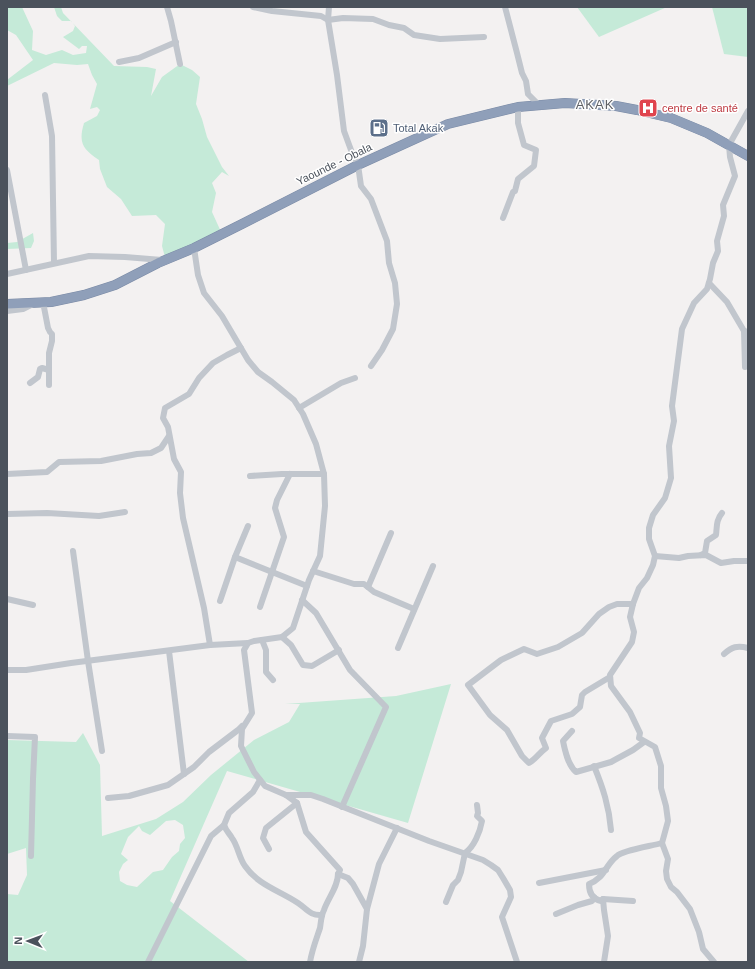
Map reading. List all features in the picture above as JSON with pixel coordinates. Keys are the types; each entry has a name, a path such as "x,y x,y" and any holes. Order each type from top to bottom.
{"highway":[{"name":"Yaounde - Obala","path":"7,304 40,303 84,295 115,285 164,260 194,248 358,165 448,124 518,106 565,103 595,104 637,110 671,118 707,134 748,156"}],"street":[{"path":"167,7 180,64"},
{"path":"253,7 272,11 321,16 328,20 343,18 373,19 389,25 404,28 414,35 440,39 484,37"},
{"path":"329,7 328,20 338,75 344,130 358,165 362,186 371,199 386,241 389,263 395,283 397,304 393,329 382,350 371,366"},
{"path":"505,7 516,53 526,81 528,94 538,104"},
{"path":"119,62 139,58 176,42"},
{"path":"45,95 52,136 54,263"},
{"path":"503,218 513,192 515,191 518,179 534,166 536,150 524,145 518,123 518,106"},
{"path":"714,962 703,949 699,932 690,910 677,892 671,887 667,879 666,871 668,860 662,843 668,822 666,806 661,788 661,766 655,747 639,738 640,733 630,712 611,686 610,677 613,668 632,642 634,632 630,617 633,604 639,588 647,578 653,565 655,556 649,539 649,528 653,515 665,498 671,478 669,446 674,421 672,406 682,329 694,303 702,295 709,284 713,263 718,251 717,240 724,216 723,205 735,176 730,158 729,145 748,111"},
{"path":"7,170 26,270"},
{"path":"7,670 26,670 210,645 248,643 282,637 293,628 307,586 320,556 325,506 324,474 316,444 294,400 258,372 248,360 222,316 204,293 198,275 194,248"},
{"path":"7,274 89,256 164,260"},
{"path":"709,284 727,302 746,332 745,366"},
{"path":"7,311 23,309 40,303 48,328 52,334 49,353 49,384"},
{"path":"210,645 204,608 183,518 180,493 181,472 174,459 168,427 163,418 165,408 189,394 199,378 213,363 241,348"},
{"path":"30,382 38,377 40,369 49,370"},
{"path":"299,408 341,383 355,378"},
{"path":"7,474 47,472 59,462 102,461 137,454 151,453 161,448 170,436"},
{"path":"260,607 284,537 275,508 276,500 290,474"},
{"path":"250,476 324,474"},
{"path":"7,514 48,513 99,516 125,512"},
{"path":"702,555 705,553 707,541 716,535 715,528 718,517 722,513"},
{"path":"220,601 235,557 248,526"},
{"path":"368,587 391,533"},
{"path":"73,551 102,751"},
{"path":"655,556 679,558 702,555 721,564 734,561 748,561"},
{"path":"235,557 307,586"},
{"path":"398,648 433,566"},
{"path":"313,571 354,584 364,584 374,592 414,609"},
{"path":"7,599 33,605"},
{"path":"302,600 316,613 350,670 386,707 342,807"},
{"path":"610,677 584,692 580,707 572,714 551,721 542,738 546,748 538,754 535,760 529,763 522,756 507,730 490,715 468,686 501,660 524,649 538,654 558,647 582,633 599,614 609,607 616,604 633,604"},
{"path":"282,637 290,644 303,665 312,666 339,650"},
{"path":"262,640 266,650 266,672 273,680"},
{"path":"108,798 129,796 168,785 194,767 215,746 238,730 249,718 252,713 244,663 244,650 248,643"},
{"path":"724,654 733,647 737,646 748,648"},
{"path":"168,651 184,774"},
{"path":"245,722 242,729 241,746 254,772 265,786 286,795 297,803 306,832 340,870 331,896 326,903 322,915 310,962"},
{"path":"572,731 563,741 572,769 576,772 611,762 644,742"},
{"path":"7,736 35,737 31,856"},
{"path":"594,766 606,798 610,815 611,830"},
{"path":"148,962 211,836 224,825 229,813 253,792 260,780"},
{"path":"286,795 311,795 429,841 483,860 498,870 510,890 511,900 502,916 517,962"},
{"path":"270,849 263,838 266,828 297,803"},
{"path":"446,902 453,885 458,880 465,853 470,850 481,826 482,821 477,816 477,805"},
{"path":"224,825 226,832 232,838 244,865 255,878 299,904 308,913 316,916 322,915"},
{"path":"359,962 363,946 367,908 379,864 397,828"},
{"path":"633,901 597,900 590,892 589,884 596,881 618,854 662,843"},
{"path":"539,883 606,870"},
{"path":"338,874 348,878 367,908"},
{"path":"556,914 592,901 595,898"},
{"path":"603,899 608,936 604,962"}],"green space":[{"path":"7,7 22,7 33,31 32,50 46,55 62,50 73,55 86,53 87,46 82,46 79,49 63,37 73,31 75,26 114,66 147,67 156,69 151,96 162,77 180,64 192,70 200,77 196,104 207,137 222,167 229,176 222,172 212,183 216,193 212,212 222,234 166,261 162,246 165,224 156,215 132,216 121,199 107,187 100,169 99,160 83,145 82,130 84,123 97,116 100,110 97,107 90,109 97,84 88,64 77,65 54,63 7,86 7,80 33,60 16,35 7,30"},
{"path":"54,7 61,7 63,13 71,21 62,21 57,16"},
{"path":"577,7 667,7 599,37"},
{"path":"712,7 748,7 748,57 724,54"},
{"path":"33,233 34,241 31,248 7,249 7,243 17,242"},
{"path":"451,684 408,823 227,771 170,901 249,962 7,962 7,894 18,895 27,875 26,848 7,854 7,740 76,742 83,733 100,765 102,836 156,819 183,802 211,775 254,740 289,722 300,704 285,704 396,696","holes":["175,820 183,825 185,838 180,844 179,851 172,857 163,870 153,872 137,887 127,885 120,881 119,872 123,864 128,860 121,854 128,837 139,826 142,831 150,835 166,821"]}],"place":[{"name":"centre de santé","path":"648,108"},
{"name":"Total Akak","path":"379,128"}],"district":[{"name":"AKAK","path":"595,104"}]}
